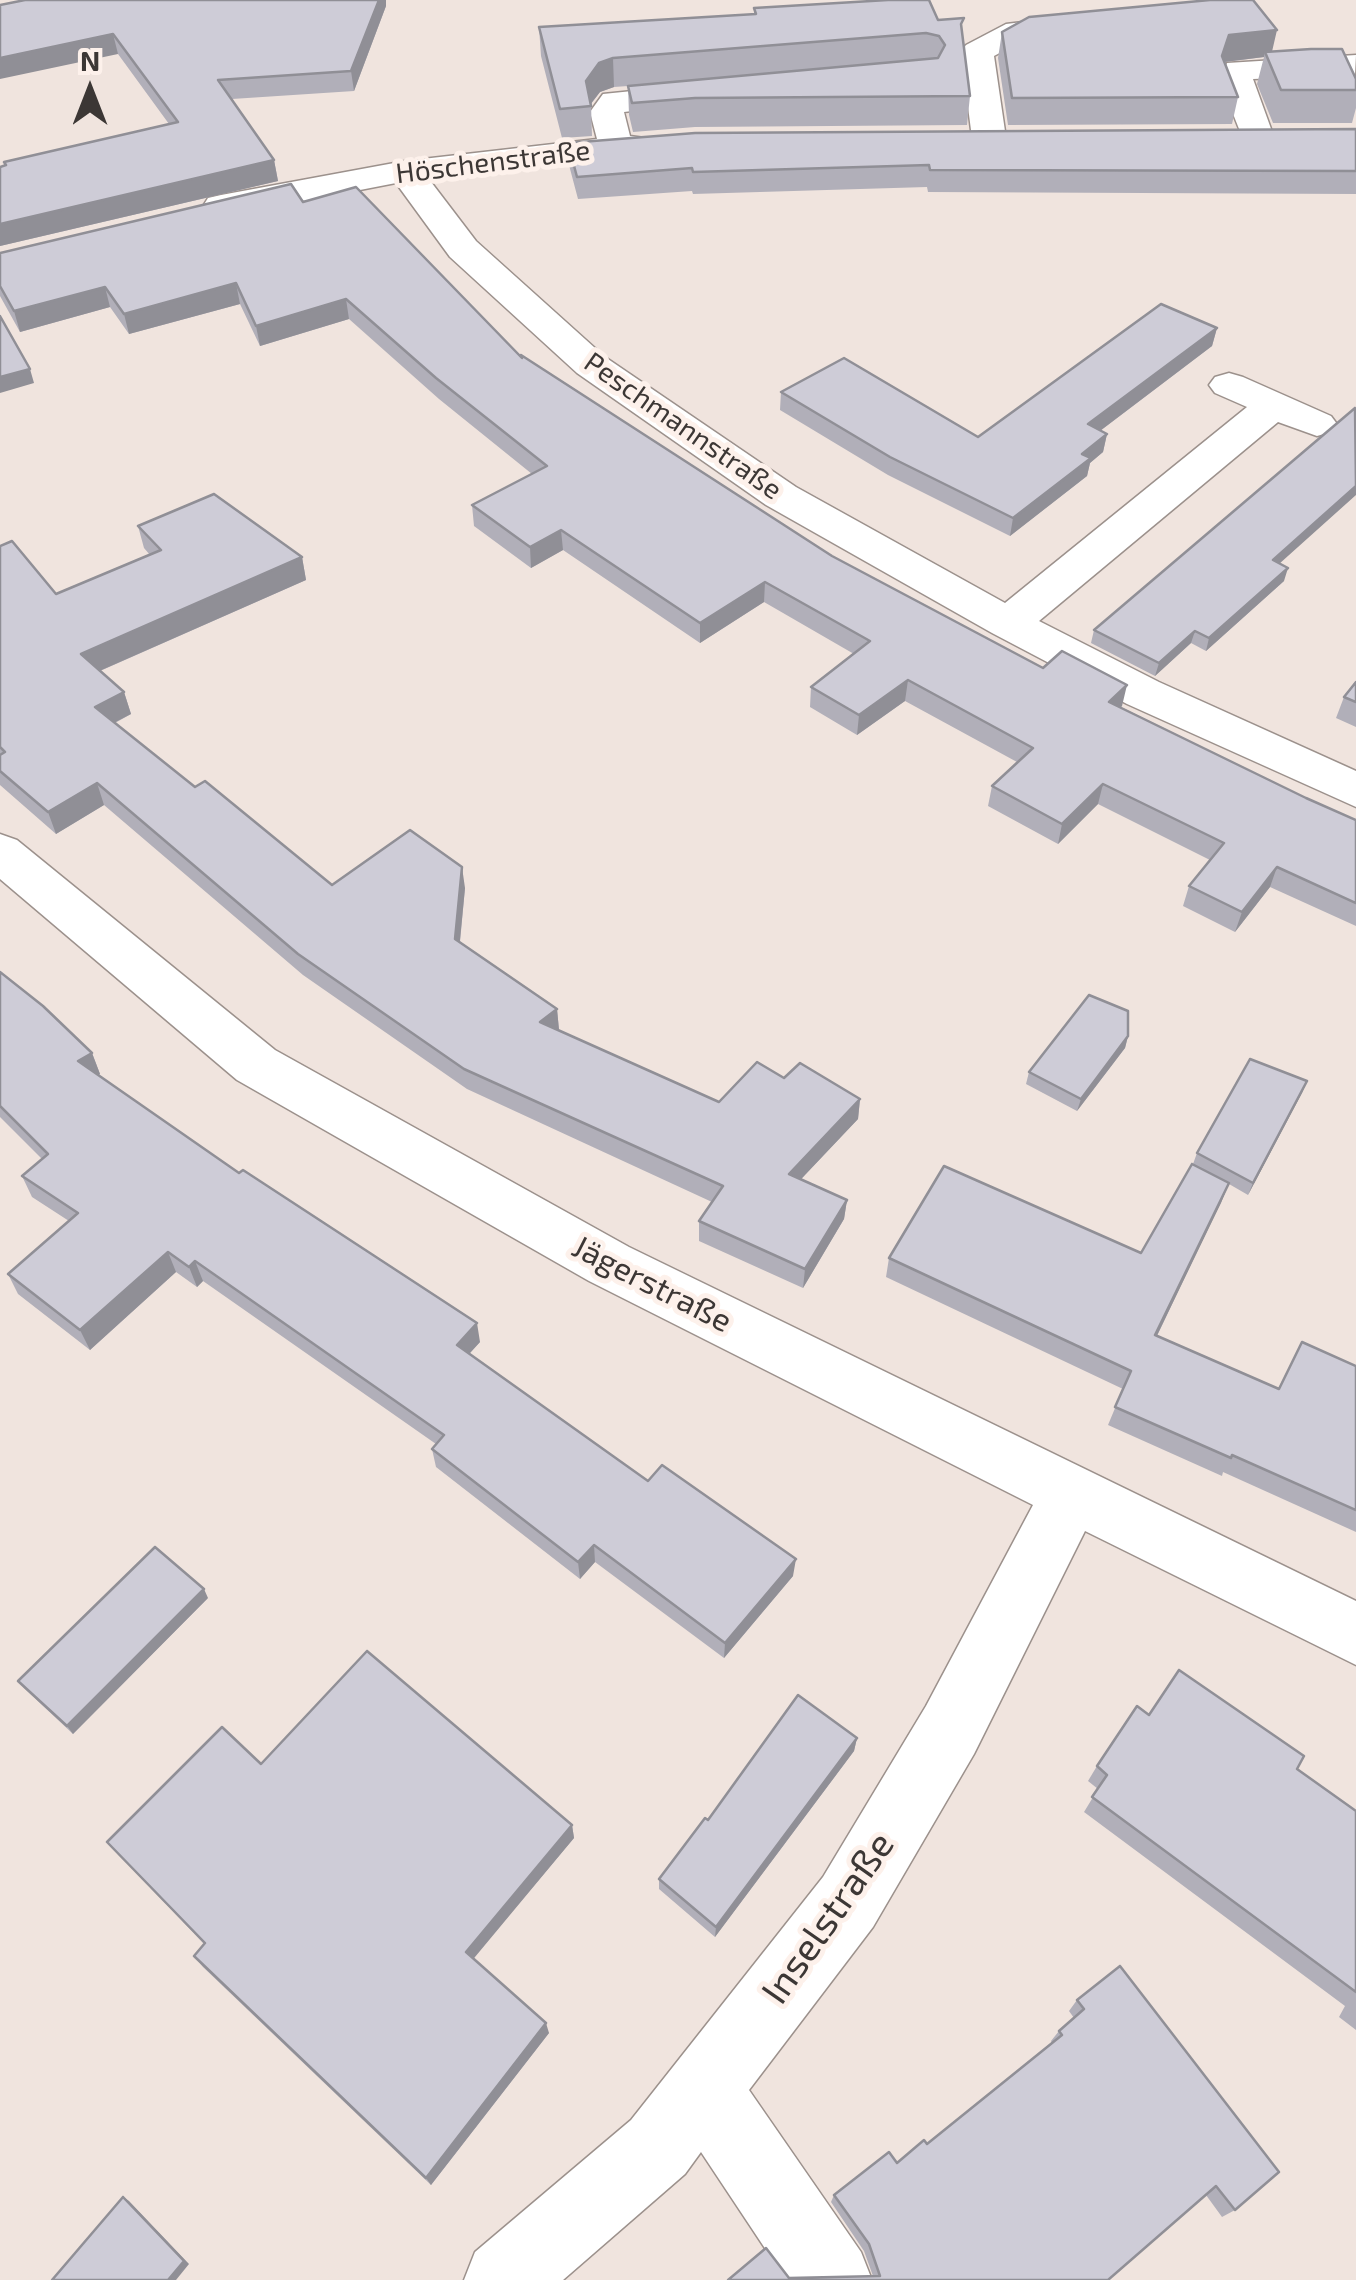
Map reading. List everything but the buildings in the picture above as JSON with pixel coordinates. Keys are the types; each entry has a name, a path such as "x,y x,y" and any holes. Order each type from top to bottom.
{"street":[{"path":"950,138 1002,137 977,52 1017,31 1095,24"},
{"path":"1257,137 1236,81 1239,70 1355,64"},
{"path":"616,148 607,112 615,101 730,91"},
{"path":"1220,137 1296,137"},
{"name":"Höschenstraße","path":"182,215 326,183 405,171 522,155 675,143"},
{"name":"Peschmannstraße","path":"405,171 463,249 591,365 781,496 1008,624 1143,693 1356,790"},
{"path":"1229,385 1317,424"},
{"path":"1008,624 1274,405"},
{"name":"Jägerstraße","path":"0,852 256,1066 609,1264 1356,1634"},
{"name":"Inselstraße","path":"503,2280 658,2146 848,1902 950,1730 1071,1494"},
{"path":"703,2089 833,2280"}]}
